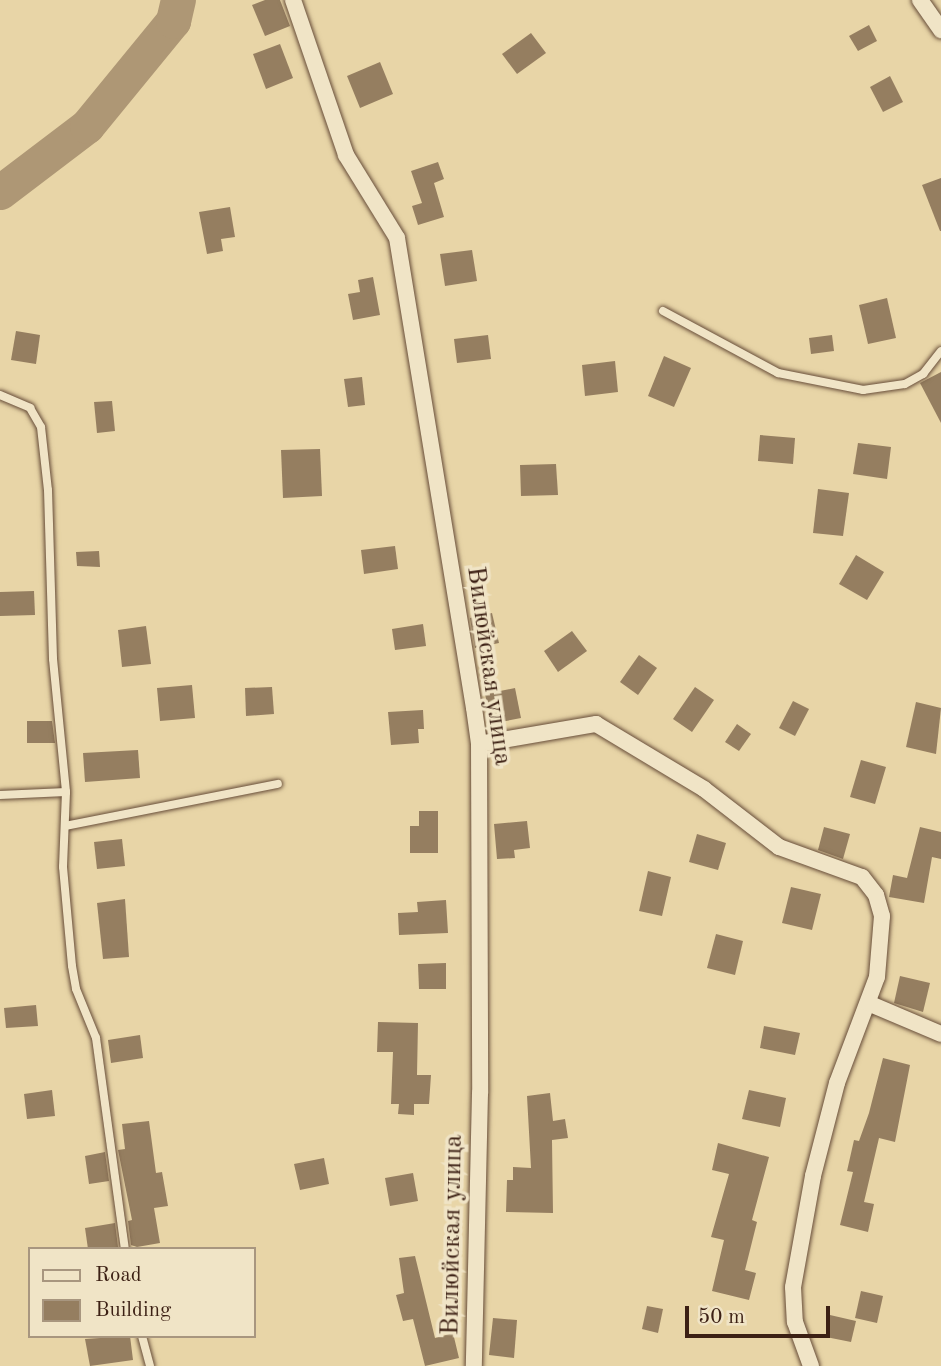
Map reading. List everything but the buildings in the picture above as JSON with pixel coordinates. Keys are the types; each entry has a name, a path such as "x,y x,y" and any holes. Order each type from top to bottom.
{"street":[{"name":"Вилюйская улица","path":"293,0 345,155 397,238 479,744 479,1251 474,1366"},
{"path":"926,3 941,30"},
{"path":"479,744 596,724 704,789 779,847 862,877 876,895 882,916 883,947 868,1003 837,1083 813,1176 793,1287 795,1322 811,1366"},
{"path":"868,1003 941,1034"}],"lane":[{"path":"663,311 778,373 863,390 905,384 923,374 941,351"},
{"path":"0,395 30,408 41,427 53,659 66,792 63,867 72,966 76,989 96,1038 125,1247"},
{"path":"65,826 278,784"},
{"path":"0,795 66,792"},
{"path":"142,1338 149,1366"}],"waterway":[{"path":"0,192 87,126 173,21 178,0"}]}
